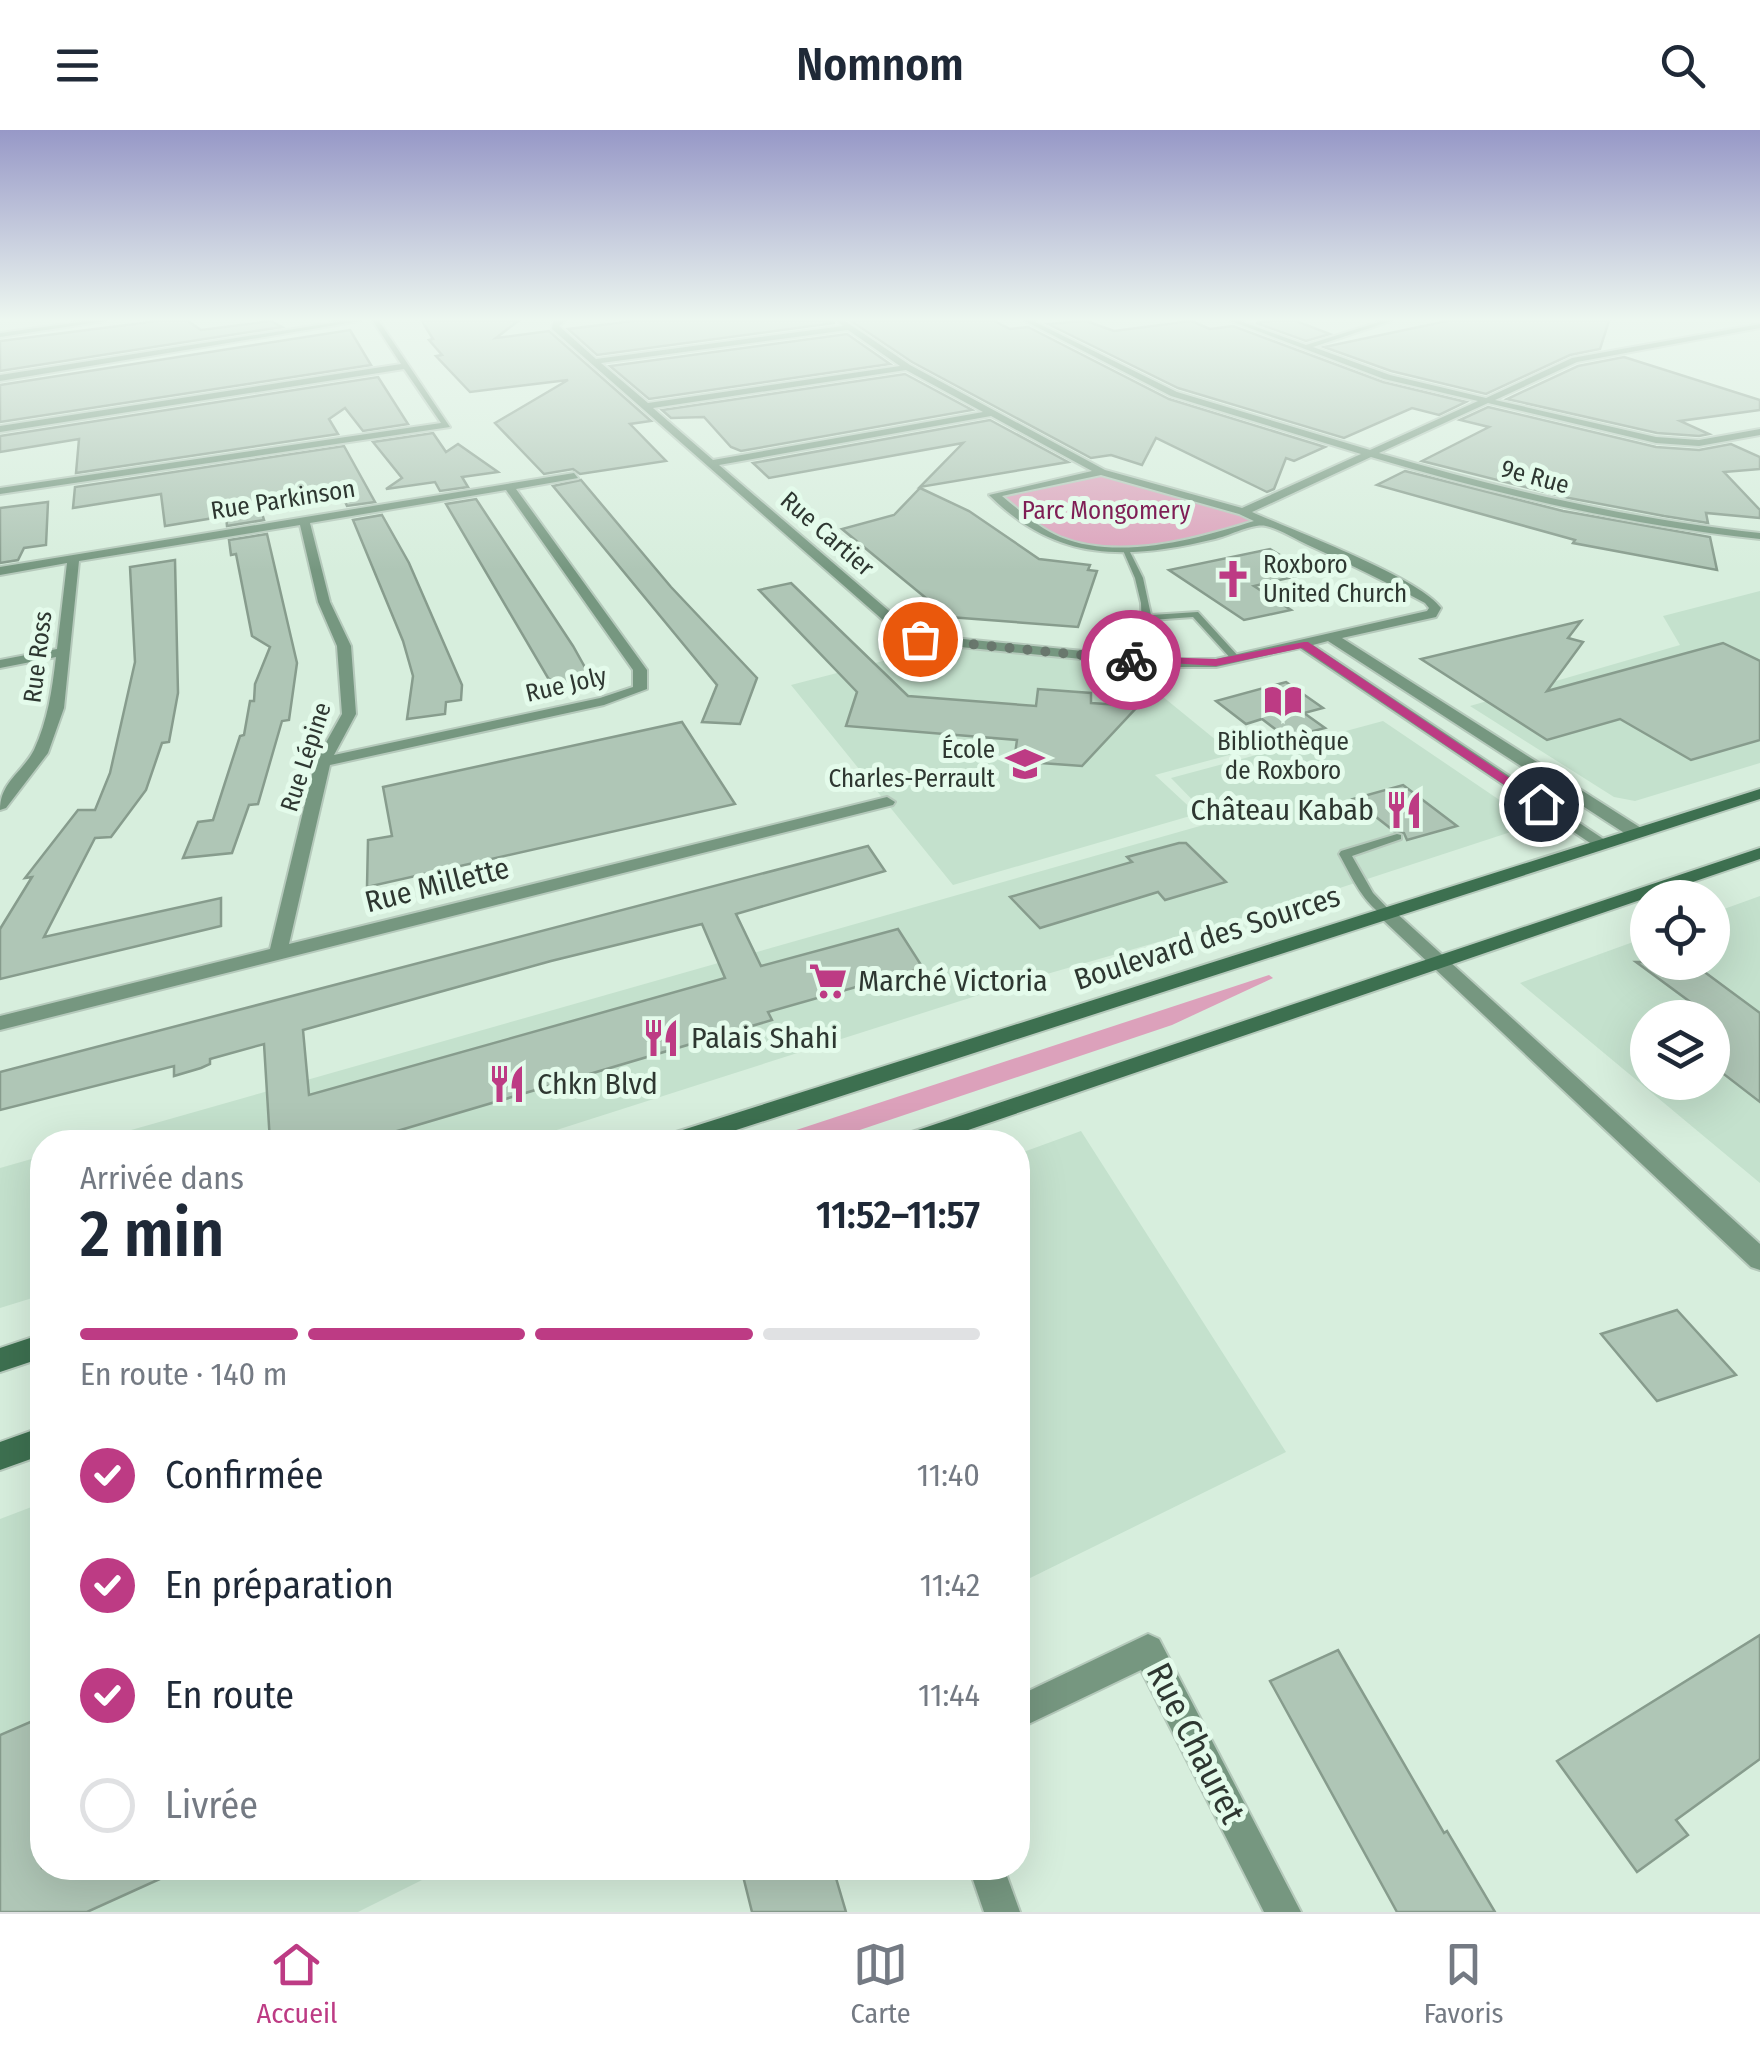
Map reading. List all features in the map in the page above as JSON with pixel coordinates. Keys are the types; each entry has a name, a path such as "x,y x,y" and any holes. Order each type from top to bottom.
{"main road":[{"name":"Boulevard des Sources","path":"710,1130 1760,794"},
{"path":"944,1130 1760,853"},
{"path":"0,1360 30,1350"},
{"path":"0,1456 30,1445"}],"street":[{"path":"0,429 160,404"},
{"path":"0,491 447,425 433,404"},
{"path":"646,406 658,404"},
{"path":"977,404 1100,472 1265,521"},
{"name":"9e Rue","path":"1209,404 1557,504 1640,521 1760,536"},
{"path":"1243,512 1478,404"},
{"path":"1499,404 1656,440 1699,443 1760,432"},
{"name":"Rue Cartier","path":"646,406 905,632 920,639 1146,661 1216,662 1432,614 1435,608 1429,600 1366,566 1265,521"},
{"path":"712,462 992,412"},
{"path":"1100,472 994,495 1060,541 1125,550 1265,521"},
{"name":"Rue Parkinson","path":"0,571 574,476"},
{"name":"Rue Joly","path":"322,762 604,701 640,689 640,670 509,486"},
{"name":"Rue Lépine","path":"278,952 322,762 349,714 344,646 324,602 304,519"},
{"name":"Rue Ross","path":"0,805 40,754 57,708 73,559"},
{"path":"1332,638 1635,832"},
{"path":"1304,645 1599,844"},
{"path":"0,664 62,652"},
{"name":"Rue Millette","path":"0,1024 888,802"},
{"path":"1387,914 1760,1258"},
{"name":"Rue Chauret","path":"1030,1707 1148,1650 1283,1912"},
{"path":"991,1880 1002,1912"}],"lane":[{"path":"1125,550 1144,582 1149,618 1146,661"},
{"path":"1149,618 1195,614 1236,659"},
{"path":"1387,914 1368,895 1345,854 1397,837"}],"shaded area":[{"path":"1760,591 1760,763 1635,801 1614,797 1470,706 1680,645 1663,616"},
{"name":"École Charles-Perrault","path":"952,643 1113,656 1233,754 1155,775 1197,814 953,885 791,685"},
{"path":"1383,721 1535,824 1297,902 1026,980 557,1130 131,1130 1214,822 1171,778"},
{"path":"1760,896 1760,1183 1660,1100 1730,1100 1730,1000 1630,1000 1630,1075 1520,983 1630,943 1630,980 1730,980 1730,907"},
{"path":"1081,1131 1286,1452 1030,1578 1030,1150"},
{"path":"30,1159 30,1299 0,1308 0,1168"},
{"path":"30,1508 30,1880 422,1880 358,1912 0,1912 0,1519"}],"green space":[{"name":"Parc Mongomery","path":"1101,472 1265,521 1150,545 1090,547 1037,532 995,498"},
{"path":"1269,975 1273,978 1172,1025 860,1130 797,1130"}],"building":[{"path":"0,404 116,404 0,422"},
{"path":"204,404 395,404 408,424 363,431 345,408 329,419 338,434 76,473 79,439 0,452 0,436"},
{"path":"527,404 632,404 651,421 630,424 666,461 580,474 573,469 544,474 495,423"},
{"path":"701,404 961,404 972,410 741,451 731,447 704,417 671,418 662,410"},
{"path":"991,404 1186,404 1325,447 1294,461 1286,458 1274,489 1267,492 1156,438 1142,465 1111,455 1091,458"},
{"path":"1232,404 1462,404 1439,415 1412,408 1344,438"},
{"path":"1530,404 1760,404 1760,410 1680,421 1709,434 1657,433"},
{"path":"1488,407 1656,447 1699,450 1731,444 1760,457 1760,469 1724,472 1760,510 1760,518 1706,513 1708,523 1664,516 1569,498 1422,461 1489,427 1460,420"},
{"path":"990,420 1068,462 920,487 963,443 769,478 753,463"},
{"path":"433,433 446,452 458,444 498,472 462,477 468,487 440,491 435,482 386,489 402,478 373,442"},
{"path":"344,446 375,502 347,506 343,497 261,510 264,520 227,526 226,516 165,526 161,494 73,508 75,487"},
{"path":"1405,471 1563,511 1710,537 1717,570 1573,543 1575,540 1377,485"},
{"path":"581,480 671,587 757,678 740,724 702,722 717,685 553,486"},
{"path":"920,488 969,511 1039,559 1090,565 1088,570 1097,571 1078,627 949,617 842,529 894,515"},
{"path":"476,499 592,680 558,688 548,678 446,504"},
{"path":"48,502 46,545 24,548 18,560 0,563 0,508"},
{"path":"382,515 409,563 462,685 461,700 446,702 445,714 407,719 413,676 403,641 353,520"},
{"path":"267,534 297,663 289,720 282,721 258,804 249,805 232,853 183,858 198,822 213,820 270,647 252,636 236,554 231,555 229,540"},
{"name":"Roxboro United Church","path":"1270,549 1310,573 1254,586 1291,610 1244,620 1169,570"},
{"path":"175,560 178,693 169,742 162,743 146,790 111,837 95,838 44,937 221,898 221,926 0,979 0,929 32,877 25,878 78,810 95,810 110,773 135,662 130,567"},
{"path":"791,583 908,696 1036,706 1038,689 1091,693 1091,703 1138,706 1082,766 1014,761 1017,740 846,726 857,692 759,590"},
{"path":"1581,621 1568,638 1583,642 1547,691 1723,643 1760,661 1760,740 1691,760 1620,719 1547,740 1421,659"},
{"path":"1286,682 1323,708 1304,713 1325,728 1287,738 1262,719 1246,724 1216,701"},
{"path":"682,722 735,804 367,887 368,840 392,836 383,787"},
{"path":"1403,785 1457,826 1407,840 1404,833 1394,831 1353,799"},
{"path":"1186,843 1226,882 1165,900 1158,892 1040,928 1010,897 1132,862 1127,857"},
{"path":"868,846 885,871 736,914 761,966 898,929 923,968 768,1012 772,1020 401,1130 269,1130 264,1044 210,1059 210,1064 174,1076 174,1066 0,1110 0,1072","holes":["702,924 725,978 309,1095 303,1030 551,961"]},
{"path":"1660,980 1715,980 1760,1013 1760,1102 1730,1079 1730,1000 1688,1000"},
{"path":"1677,1310 1736,1375 1657,1401 1601,1334"},
{"path":"1760,1635 1760,1759 1676,1820 1688,1835 1637,1872 1557,1761"},
{"path":"1338,1650 1444,1833 1447,1831 1495,1912 1397,1912 1270,1681"},
{"path":"30,1722 30,1880 158,1880 87,1912 0,1912 0,1735"},
{"path":"744,1880 837,1880 846,1912 752,1912"}],"way so far":[{"path":"920,639 1131,660"}],"place":[{"name":"Roxboro United Church","path":"1233,579"},
{"name":"Bibliothèque de Roxboro","path":"1283,701"},
{"name":"École Charles-Perrault","path":"1025,764"},
{"name":"Château Kabab","path":"1404,810"},
{"name":"Marché Victoria","path":"828,981"},
{"name":"Palais Shahi","path":"661,1038"},
{"name":"Chkn Blvd","path":"507,1084"}],"route":[{"path":"1131,660 1216,662 1304,645 1541,804"}]}
